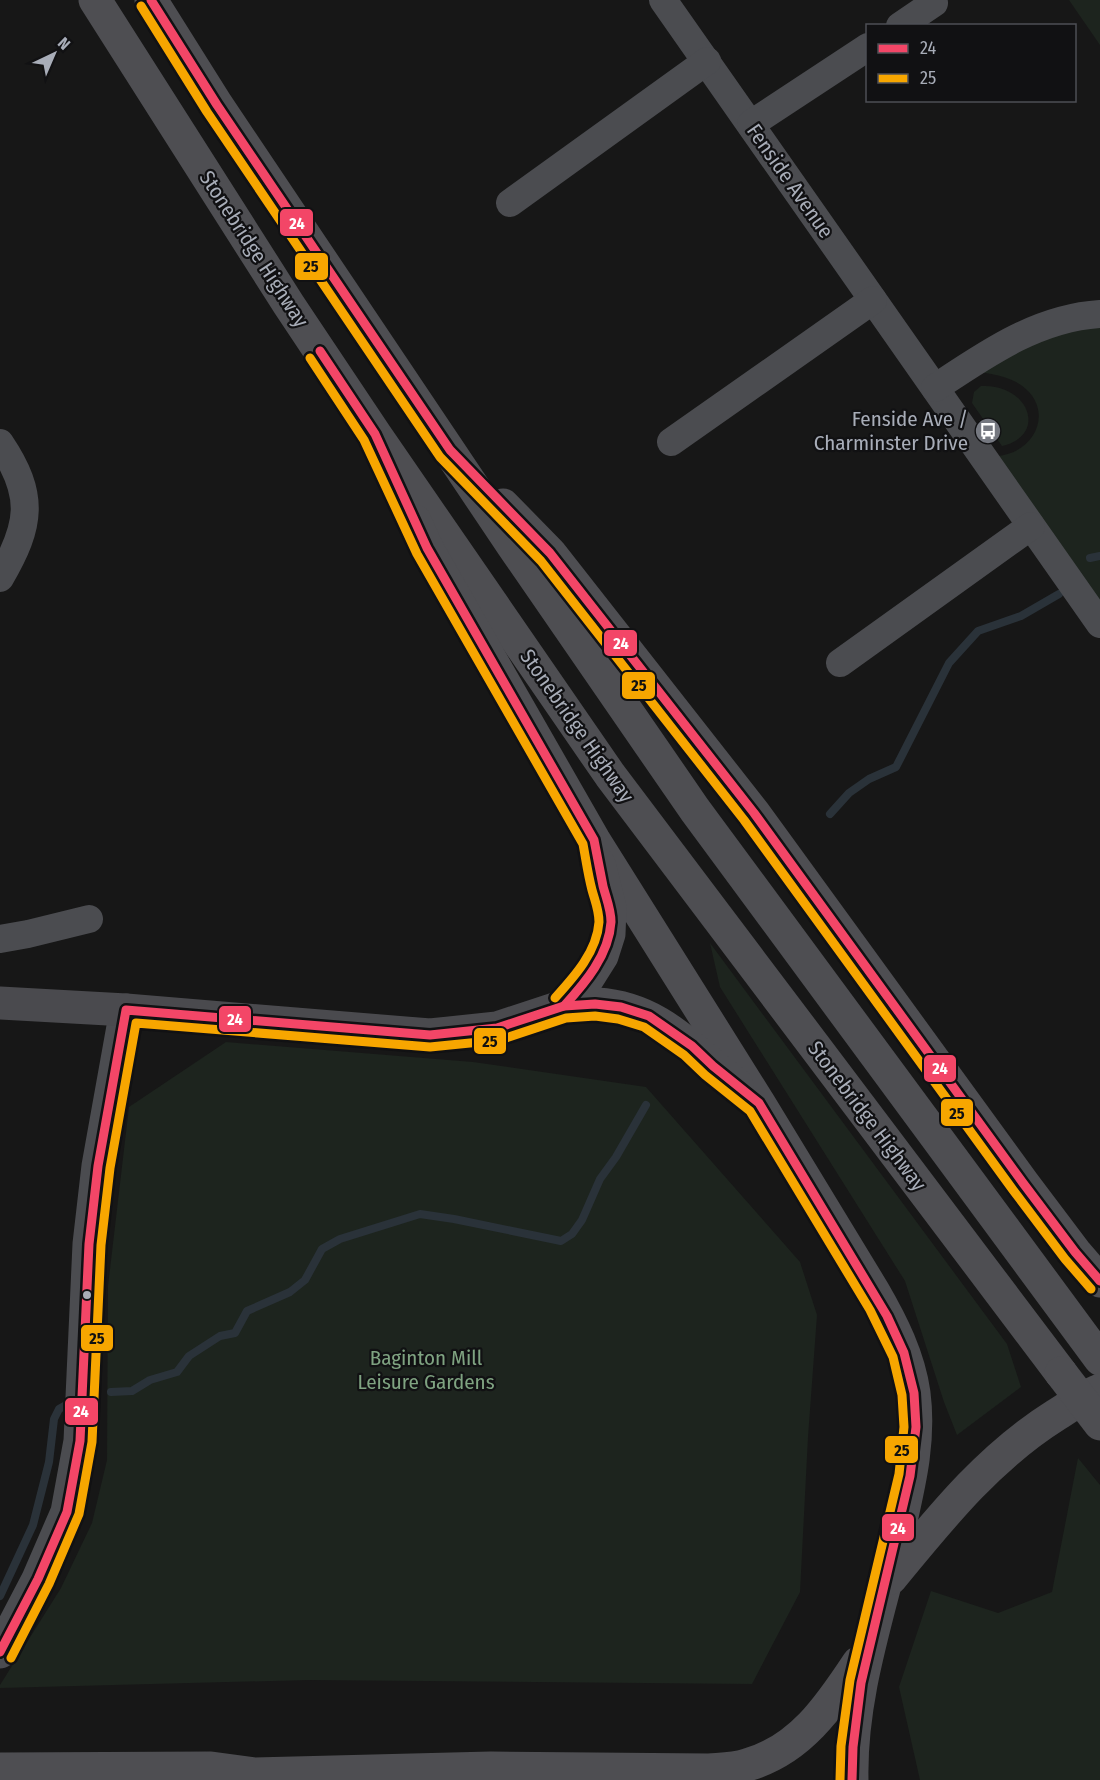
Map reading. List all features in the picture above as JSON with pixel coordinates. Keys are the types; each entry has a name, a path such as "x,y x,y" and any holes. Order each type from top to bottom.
{"highway":[{"name":"Stonebridge Highway","path":"95,0 289,305 610,775 1100,1424"},
{"name":"Stonebridge Highway","path":"151,0 217,105 513,546 695,810 1098,1357"},
{"path":"375,434 427,548 594,840 759,1103 879,1302 891,1322 905,1357 913,1391 916,1440 913,1468 887,1584 861,1678 856,1706 852,1774"},
{"path":"450,450 550,553 754,813 1023,1183 1100,1281"},
{"path":"564,1006 585,983 602,956 609,934 610,908 594,840"},
{"path":"564,1006 604,1005 621,1007 649,1016 692,1046 759,1103"},
{"path":"887,1584 944,1513 984,1471 1034,1428 1100,1390"},
{"path":"0,1769 211,1768 240,1777 491,1768 710,1770 744,1766 768,1758 784,1749 814,1725 870,1647"}],"main road":[{"path":"0,1003 126,1010 430,1035 497,1028 564,1006"}],"street":[{"name":"Fenside Avenue","path":"663,0 1100,624"},
{"path":"903,24 934,3"},
{"path":"752,124 866,48"},
{"path":"510,203 707,61"},
{"path":"671,442 873,300"},
{"path":"935,388 1015,338 1060,321 1100,314"},
{"path":"0,443 16,469 23,489 25,511 23,530 16,550 0,578"},
{"path":"840,663 1031,526"},
{"path":"0,939 89,920"},
{"path":"0,1652 38,1579 67,1512 80,1441 89,1244 97,1178 126,1010"}],"green space":[{"path":"1069,0 1100,0 1100,45"},
{"path":"1100,314 1100,624 996,456 1021,448 1036,429 1039,418 1032,395 1021,385 1008,378 963,369"},
{"path":"981,386 997,387 1011,393 1021,401 1027,411 1028,421 1025,432 1017,440 1002,446 972,403 974,392"},
{"path":"710,943 1007,1344 1021,1387 957,1435 905,1281 720,987"},
{"name":"Baginton Mill Leisure Gardens","path":"226,1042 473,1062 646,1087 800,1262 817,1315 800,1592 752,1684 309,1680 0,1688 61,1588 92,1523 107,1460 108,1286 129,1107"},
{"path":"1078,1458 1100,1485 1100,1780 920,1780 899,1687 931,1591 998,1613 1052,1592"}],"waterway":[{"path":"1090,558 1100,556"},
{"path":"830,814 849,793 869,779 896,767 949,663 978,631 1021,616 1059,594"},
{"path":"111,1392 132,1391 150,1380 177,1372 189,1356 220,1336 235,1333 247,1311 290,1292 305,1280 322,1249 340,1239 420,1214 561,1241 572,1234 582,1220 600,1179 616,1157 646,1105"},
{"path":"0,1596 33,1525 49,1462 54,1419 59,1409 73,1401"}],"transit line":[{"name":"24","path":"151,0 217,105 450,450 550,553 754,813 1023,1183 1100,1281"},
{"name":"25","path":"141,6 207,112 440,457 541,561 744,820 1013,1190 1065,1259 1091,1289"},
{"name":"24","path":"320,351 375,434 427,548 594,840 610,913 609,934 595,968 564,1006"},
{"name":"25","path":"310,358 364,440 417,554 583,844 599,922 589,954 555,998"},
{"name":"24","path":"0,1652 38,1579 67,1512 80,1441 89,1244 98,1166 126,1010 430,1035 497,1028 564,1006 595,1004 621,1007 649,1016 692,1046 759,1103 887,1316 904,1353 914,1393 916,1427 910,1476 861,1683 853,1747 852,1780"},
{"name":"25","path":"11,1658 49,1584 79,1514 92,1442 101,1245 110,1168 136,1023 430,1047 500,1040 566,1018 595,1016 618,1019 644,1027 684,1055 750,1111 870,1310 893,1357 902,1395 904,1427 899,1474 850,1680 841,1746 840,1780"}],"place":[{"name":"Fenside Ave / Charminster Drive","path":"988,431"}]}
